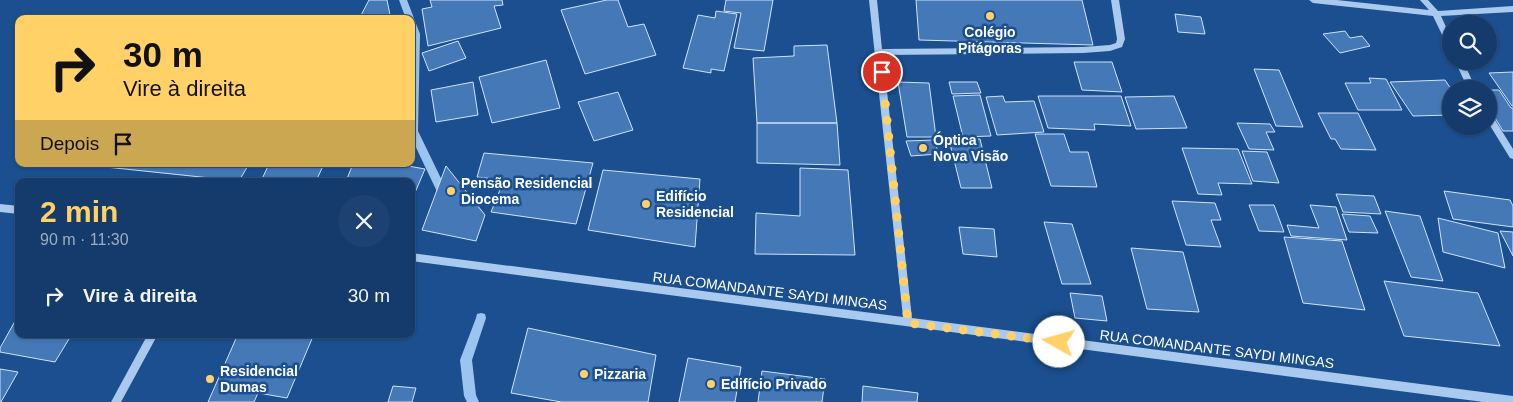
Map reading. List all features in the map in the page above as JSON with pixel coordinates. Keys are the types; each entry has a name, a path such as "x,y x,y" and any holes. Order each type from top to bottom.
{"street":[{"path":"873,0 908,323"},
{"path":"880,52 1083,50 1110,48 1119,45 1121,38 1114,0"},
{"path":"1313,0 1436,14 1513,9"},
{"path":"1424,0 1436,14 1442,26"},
{"path":"1497,130 1513,156"},
{"path":"0,208 15,210"},
{"name":"RUA COMANDANTE SAYDI MINGAS","path":"415,259 1513,400"},
{"path":"116,402 151,338"}],"building":[{"path":"369,0 387,0 390,15 361,15"},
{"path":"430,0 502,0 503,5 494,6 501,28 428,46 422,9 432,7"},
{"path":"607,0 618,0 628,27 644,24 656,55 585,74 561,10"},
{"path":"726,0 773,0 764,51 734,48 741,13 724,11"},
{"name":"Colégio Pitágoras","path":"916,0 1082,0 1093,45 919,40"},
{"path":"716,11 737,14 724,71 711,69 711,73 683,68 698,15 715,18"},
{"path":"1175,14 1201,17 1205,34 1178,32"},
{"path":"1345,31 1350,38 1362,36 1370,46 1340,53 1323,34"},
{"path":"458,41 466,58 429,71 422,53"},
{"path":"827,45 837,123 757,123 753,58 794,56 794,46"},
{"path":"546,60 560,108 492,123 479,77"},
{"path":"1074,62 1112,62 1122,92 1082,90"},
{"path":"1254,69 1279,70 1303,127 1276,126"},
{"path":"1513,72 1513,106 1497,84 1497,80 1494,80 1489,73"},
{"path":"1369,78 1386,79 1402,110 1358,110 1345,83 1371,83"},
{"path":"1442,80 1442,115 1413,116 1390,82"},
{"path":"473,82 478,115 436,122 431,90"},
{"path":"898,82 929,83 936,137 907,137"},
{"path":"949,82 977,82 981,93 952,94"},
{"path":"1497,90 1513,108 1513,131 1503,131 1497,121"},
{"path":"618,92 633,130 594,141 578,102"},
{"path":"980,95 991,136 963,137 953,96"},
{"path":"1003,96 1005,102 1034,101 1044,132 997,135 986,97"},
{"path":"1038,96 1121,96 1131,126 1094,124 1095,130 1048,128"},
{"path":"1174,96 1187,128 1136,129 1125,97"},
{"path":"1318,113 1358,113 1376,150 1341,149 1335,139 1331,139"},
{"path":"757,123 837,123 840,165 757,163"},
{"path":"1237,123 1270,124 1275,132 1266,132 1274,150 1249,149"},
{"path":"1035,134 1064,134 1070,152 1088,152 1097,187 1051,186"},
{"path":"980,139 992,188 961,188 949,140"},
{"name":"Óptica Nova Visão","path":"934,140 939,154 911,156 906,141"},
{"path":"1182,148 1238,149 1252,184 1218,183 1222,195 1198,194"},
{"path":"1242,151 1267,152 1279,183 1253,181"},
{"path":"484,153 593,163 576,224 491,212 504,180 477,177"},
{"name":"Pensão Residencial Diocema","path":"446,166 485,215 476,241 422,230"},
{"path":"106,167 247,167 241,178 210,178"},
{"path":"268,167 323,167 317,178 262,178"},
{"path":"352,167 414,167 425,169 415,193 415,178 347,178"},
{"path":"800,168 848,170 855,255 755,254 756,213 800,216"},
{"name":"Edifício Residencial","path":"603,170 700,179 695,247 588,230"},
{"path":"1444,191 1510,200 1513,206 1513,227 1453,219"},
{"path":"1336,194 1374,196 1381,214 1343,212"},
{"path":"1172,201 1215,203 1221,220 1211,220 1221,247 1186,245"},
{"path":"1249,205 1274,205 1284,232 1259,231"},
{"path":"1310,205 1336,207 1347,240 1291,236 1287,225 1319,228"},
{"path":"1385,211 1420,216 1443,281 1411,277"},
{"path":"1342,214 1370,216 1378,233 1349,232"},
{"path":"1438,218 1498,233 1505,268 1443,252"},
{"path":"1044,222 1072,224 1091,284 1062,284"},
{"path":"959,227 994,229 997,257 963,254"},
{"path":"1500,231 1513,232 1513,256"},
{"path":"1284,237 1342,241 1365,310 1303,303"},
{"path":"1131,248 1183,252 1199,312 1147,309"},
{"path":"1384,281 1478,293 1500,346 1404,336"},
{"path":"1070,293 1102,296 1107,321 1075,318"},
{"path":"15,321 15,338 70,338 55,362 0,352 0,348"},
{"name":"Pizzaria","path":"528,328 656,355 648,402 561,402 511,393"},
{"path":"236,338 312,338 287,398 258,393 254,402 208,402"},
{"name":"Edifício Privado","path":"688,358 741,367 735,402 679,402"},
{"path":"0,369 18,372 1,402 0,402"},
{"path":"762,371 825,379 822,402 758,402"},
{"path":"393,386 416,388 412,402 388,402"},
{"path":"863,386 918,393 917,402 862,402"}],"waterway":[{"path":"403,0 409,15"},
{"path":"415,32 415,66"},
{"path":"415,135 445,197"},
{"path":"473,402 470,396 466,360 481,318"}],"place":[{"name":"Colégio Pitágoras","path":"990,16"},
{"name":"Óptica Nova Visão","path":"923,148"},
{"name":"Pensão Residencial Diocema","path":"451,191"},
{"name":"Edifício Residencial","path":"646,204"},
{"name":"Pizzaria","path":"584,374"},
{"name":"Residencial Dumas","path":"210,379"},
{"name":"Edifício Privado","path":"711,384"}],"route":[{"path":"882,72 908,323 1059,342"}]}
